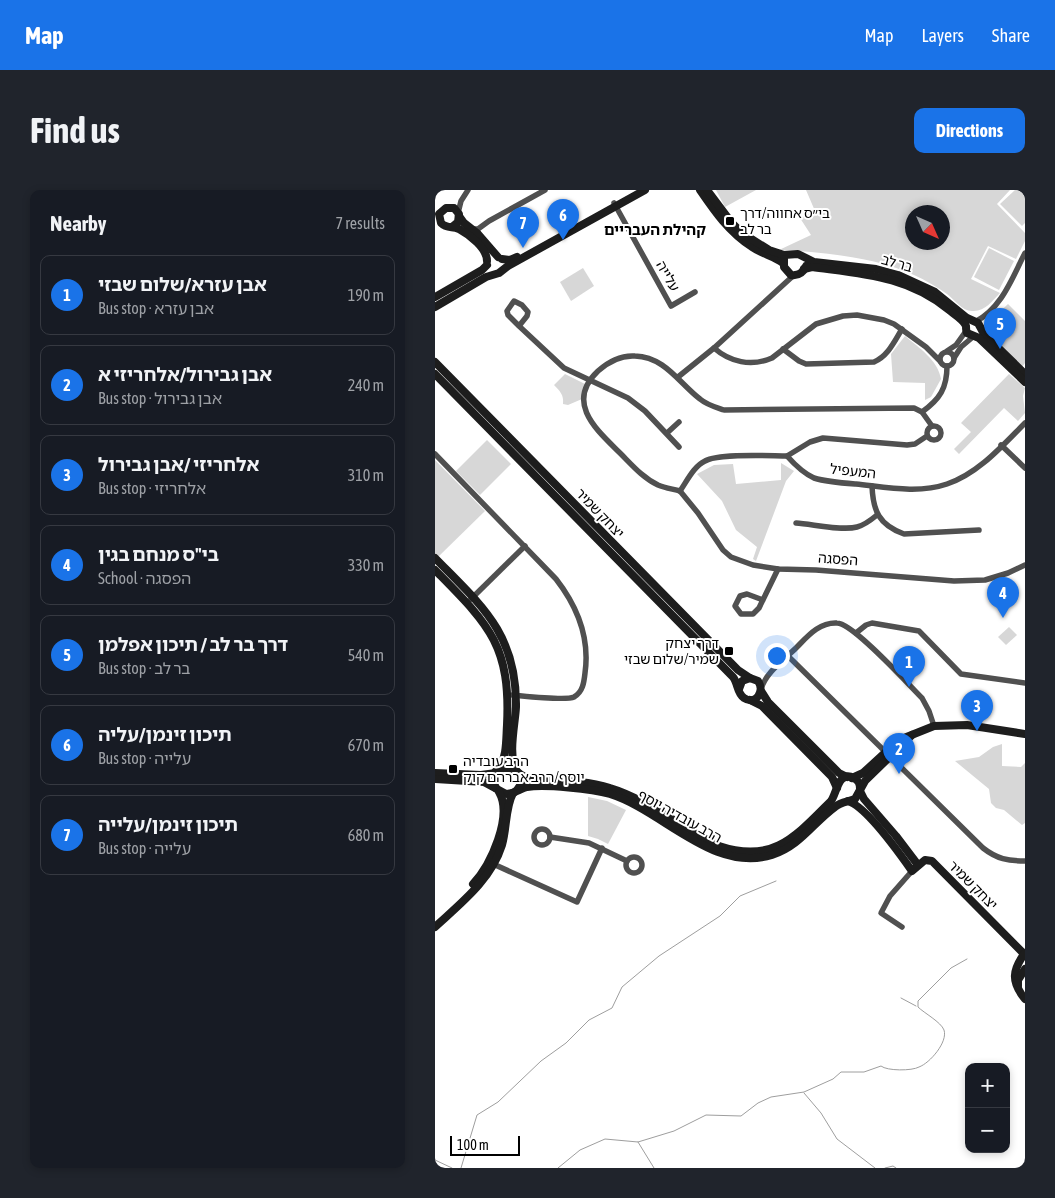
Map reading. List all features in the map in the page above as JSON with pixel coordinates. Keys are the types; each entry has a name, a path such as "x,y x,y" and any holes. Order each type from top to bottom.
{"street":[{"path":"468,190 456,206 447,208 437,215 445,226 461,230 473,239 486,253 489,271 499,272"},
{"path":"471,229 478,229 545,190"},
{"path":"435,307 615,205 637,190"},
{"path":"435,297 482,270 491,257 507,260 513,259 645,190"},
{"path":"700,190 726,226 738,237 754,249 783,263 790,273 799,274 804,270 805,262 803,257 795,253 784,255 769,250 742,233 731,222 707,190"},
{"path":"452,227 458,222 461,201"},
{"name":"עלייה","path":"615,205 671,306 695,292"},
{"path":"435,206 454,208 464,223 482,238 500,258 504,265 499,272"},
{"path":"482,238 482,231 486,224"},
{"path":"947,366 953,362 961,347 1005,293 1025,253"},
{"path":"783,263 785,257 789,254"},
{"name":"בר לב","path":"803,257 814,262 875,269 898,275 935,292 1025,374"},
{"name":"בר לב","path":"804,270 813,267 875,275 896,280 932,297 957,317 969,335 976,328"},
{"path":"678,377 714,348 781,288 790,273"},
{"path":"714,348 723,356 733,360 757,363 772,358 816,324 843,316 864,316 884,320 902,329 933,351 951,353 954,358"},
{"path":"939,361 940,356 956,345 969,323 976,328"},
{"path":"519,326 564,368 629,398 645,411 679,448"},
{"name":"בר לב","path":"976,328 1025,382"},
{"path":"783,349 806,364 874,362 888,352 902,329"},
{"path":"926,347 942,364 947,366"},
{"path":"927,436 915,444 907,445 823,438 810,442 787,456 714,457 698,466 680,491 658,485 647,478 594,427 586,414 584,403 590,381 605,365 614,359 637,356 660,363 678,377 701,400 711,406 724,410 914,408 922,412 932,426 938,427 941,431 939,439 934,441 930,440 927,436 927,430 932,426"},
{"name":"יצחק שמיר","path":"435,362 737,670 752,678"},
{"path":"922,412 935,402 945,387 947,366"},
{"name":"יצחק שמיר","path":"435,374 733,677 739,689"},
{"path":"667,433 679,422"},
{"name":"המעפיל","path":"787,456 796,466 814,478 872,486 915,489 947,484 962,477 980,465 1024,426"},
{"path":"1001,445 1025,468"},
{"path":"435,454 556,579 576,610 584,638 586,668 583,686 578,694 571,698 512,695"},
{"path":"872,486 877,514 893,530 904,534 979,530"},
{"name":"הפסגה","path":"680,491 698,513 723,550 731,556 753,565 779,569 816,570 954,581 985,580 1009,573 1025,565"},
{"path":"796,523 849,528 867,523 877,514"},
{"path":"470,600 525,546"},
{"path":"435,558 470,600"},
{"path":"763,600 747,594 740,596 735,606 741,614 753,614 759,608 779,569"},
{"path":"435,570 491,618 506,646 513,668 513,758 520,782 509,805 504,839 491,863 475,890 435,927"},
{"path":"750,700 758,697 766,678 813,631 825,624 839,622 856,633 922,698 929,711 933,726"},
{"path":"856,633 865,625 872,623 913,629 923,634 961,674 1025,683"},
{"path":"788,656 991,854 1005,860 1025,861"},
{"path":"776,667 761,678 742,681 739,689 742,697 762,706 832,777 840,798 861,809 893,845 912,871"},
{"path":"752,678 759,682 768,702 837,772 858,782 863,798 897,836 919,865 890,896 881,913 901,927"},
{"path":"435,920 471,886 491,863 502,822 503,804 493,780 505,756 512,695"},
{"path":"847,801 857,797 865,781 899,740 933,726 967,725 1025,734"},
{"path":"837,790 840,780 863,773 888,753"},
{"path":"435,773 481,776 508,767 517,772"},
{"name":"הרב עובדיה יוסף","path":"517,772 528,779 592,784 615,789 635,798 719,846 749,852 770,849 789,841 827,805 837,790"},
{"path":"435,779 482,782 506,794 514,792"},
{"name":"הרב עובדיה יוסף","path":"514,792 538,786 603,792 627,801 717,852 733,857 749,858 771,855 792,846 835,806 847,801"},
{"path":"550,836 583,841 627,861"},
{"path":"491,863 577,902 602,848"},
{"name":"יצחק שמיר","path":"919,865 925,860 932,861 1011,941"},
{"path":"1011,941 1025,944"},
{"path":"1011,941 1025,954 1016,965 1014,972 1016,985 1022,996"},
{"path":"1022,996 1018,980 1025,969"}],"shaded area":[{"path":"716,190 756,190 725,207"},
{"path":"806,190 1010,190 997,204 1025,233 1025,241 1016,259 988,246 971,279 1000,293 981,310 968,311 935,286 899,269 848,256 779,250 811,235 800,218 815,211"},
{"path":"1015,190 1020,190 1025,196 1025,223 1022,226 1000,204"},
{"path":"989,248 1014,261 999,290 974,277"},
{"path":"583,268 594,286 571,301 560,282"},
{"path":"1008,304 1025,321 1025,363 1022,367 983,328"},
{"path":"905,336 932,360 939,372 941,379 931,397 925,400 925,383 893,382 891,354"},
{"path":"565,374 585,384 582,399 568,405 563,404 561,393 554,385"},
{"path":"1009,374 1025,388 1023,396 1025,413 1018,421 1004,408 959,454 954,449 971,432 961,423"},
{"path":"487,440 511,464 480,495 456,471"},
{"path":"435,460 485,511 438,557 435,553"},
{"path":"781,463 794,471 786,481 756,561 753,559 757,547 736,530 722,501 697,474 714,465 733,464 736,484 781,480"},
{"path":"1009,627 1017,635 1006,645 998,637"},
{"path":"1002,744 1002,766 1021,767 1025,763 1025,823 1022,825 1004,810 996,808 991,803 989,789 955,761 979,757 993,747"},
{"path":"588,797 607,801 626,810 608,844 588,836"}],"waterway":[{"path":"461,1168 477,1115 498,1102 541,1061 566,1043 589,1020 612,1008 622,987 659,956 720,916 740,896 776,881"},
{"path":"558,1168 580,1150 605,1139 638,1142 674,1131 706,1115 741,1116 758,1103 771,1097 804,1092 833,1079 841,1072 864,1072 881,1066 888,1069 905,1070 923,1065 937,1052 945,1035 940,1024 918,1007 918,1001 951,968 967,959"},
{"path":"901,998 916,1006"},
{"path":"804,1093 821,1113 837,1139 875,1168"},
{"path":"638,1142 654,1168"},
{"path":"435,1160 452,1168"},
{"path":"885,1168 893,1166 896,1168"}],"place":[{"name":"בי״ס אחווה/דרך בר לב","path":"730,221"},
{"name":"תיכון זינמן/עליה","path":"563,240"},
{"name":"תיכון זינמן/עלייה","path":"523,248"},
{"name":"דרך בר לב / תיכון אפלמן","path":"1000,349"},
{"name":"בי\"ס מנחם בגין","path":"1003,618"},
{"name":"דרך יצחק שמיר/שלום שבזי","path":"729,651"},
{"name":"אבן עזרא/שלום שבזי","path":"909,687"},
{"name":"אלחריזי /אבן גבירול","path":"977,731"},
{"name":"הרב עובדיה יוסף/הרב אברהם קוק","path":"453,769"},
{"name":"אבן גבירול/אלחריזי א","path":"899,774"}],"district":[{"name":"קהילת העבריים","path":"655,229"}]}
